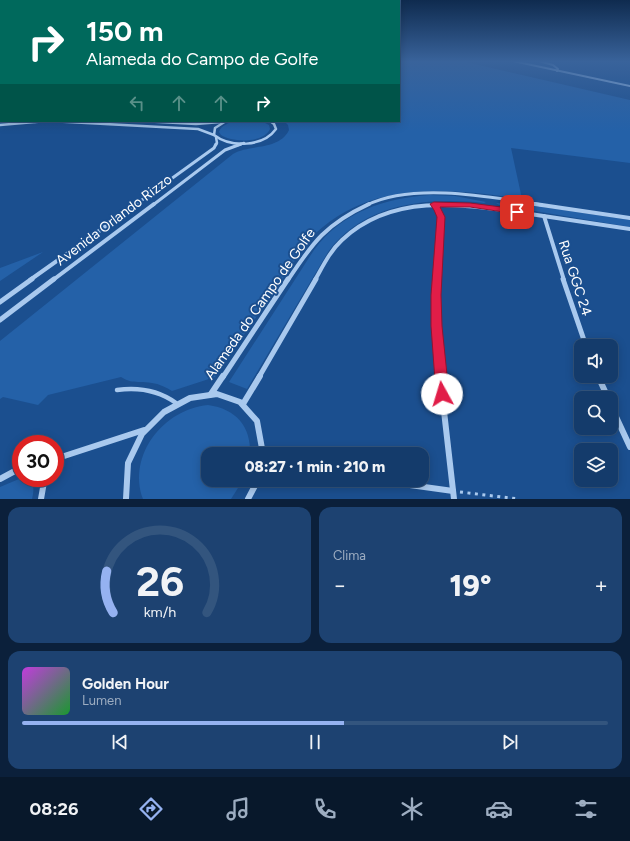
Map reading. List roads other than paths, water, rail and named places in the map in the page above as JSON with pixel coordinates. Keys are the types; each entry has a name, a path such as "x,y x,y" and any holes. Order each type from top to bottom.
{"street":[{"path":"0,125 34,122"},
{"path":"68,122 198,129 227,142 244,143 262,140 274,134 276,126 271,122"},
{"path":"159,122 196,124 225,122"},
{"name":"Avenida Orlando Rizzo","path":"0,302 214,148 217,143 215,128 225,122"},
{"name":"Avenida Orlando Rizzo","path":"0,320 225,150 244,143"},
{"name":"Alameda do Campo de Golfe","path":"211,394 310,247 326,229 347,214 378,201 396,196 418,193 449,193 490,197 630,218"},
{"path":"490,197 491,208"},
{"path":"434,204 441,217 437,269 436,326 439,368 454,499"},
{"name":"Alameda do Campo de Golfe","path":"243,404 331,253 344,237 362,224 387,212 404,207 434,204 470,205 630,229"},
{"name":"Rua GGC 24","path":"544,216 573,311 583,339"},
{"path":"126,499 124,485 126,470 130,456 144,430 154,419 176,403 188,398 211,394 222,395 243,404 256,420 261,431 262,447"},
{"path":"618,421 630,447"},
{"path":"64,456 144,430"},
{"path":"0,479 12,473"},
{"path":"41,499 43,487"},
{"path":"248,499 254,487"},
{"path":"424,487 453,491"}],"lane":[{"path":"117,390 141,388 152,390 169,397 176,403"}]}
